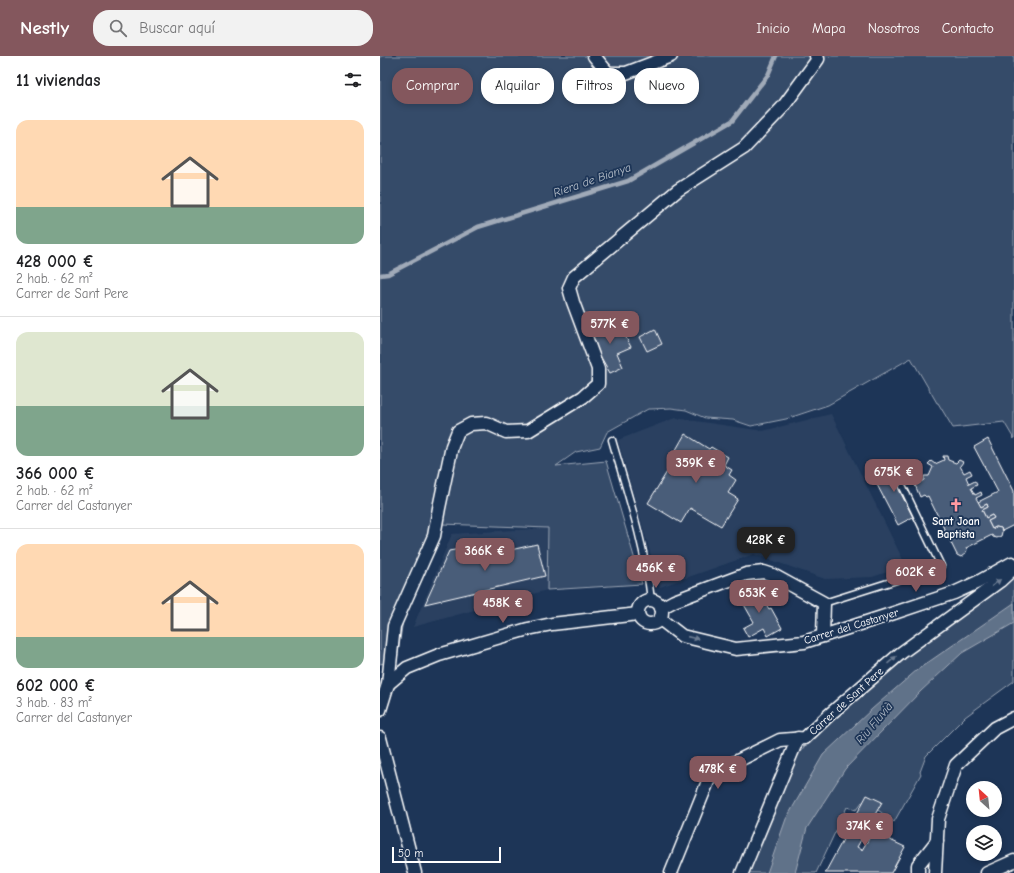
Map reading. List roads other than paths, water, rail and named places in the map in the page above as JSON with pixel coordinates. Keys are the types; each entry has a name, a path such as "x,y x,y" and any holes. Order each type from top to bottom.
{"street":[{"path":"594,56 608,73 626,73 671,56"},
{"path":"380,710 394,626 434,536 452,446 458,431 471,424 486,423 506,432 528,430 583,398 598,384 598,369 572,302 569,288 574,277 678,190 744,148 783,107 818,59 816,56"},
{"name":"Carrer del Castanyer","path":"660,614 682,636 736,649 804,642 954,593 978,582 1014,562"},
{"name":"Carrer de Sant Pere","path":"671,873 711,774 780,740 805,738 829,715 901,653 1000,581 1014,568"},
{"path":"660,614 657,602 651,600 642,602 638,610 640,619 644,623 655,623 660,614 674,601 746,574 764,572 773,575 824,603 823,636"},
{"path":"384,685 407,668 439,655 528,629 552,624 638,614"},
{"path":"935,873 938,819 956,766 995,728 1014,718"},
{"path":"380,738 415,873"},
{"path":"742,873 798,738"},
{"path":"918,873 918,865 937,841"},
{"path":"987,873 1014,861"}],"lane":[{"path":"612,440 637,529 651,600"},
{"path":"824,603 942,566 903,487"}],"water":[{"name":"Riu Fluvià","path":"1014,603 1014,623 962,653 921,691 845,769 807,828 795,873 767,873 786,819 823,755 872,709 917,670"}],"waterway":[{"name":"Riera de Bianya","path":"380,275 388,274 478,227 628,181 732,121 768,75 776,56"}],"place":[{"name":"Sant Joan Baptista","path":"956,505"}]}
